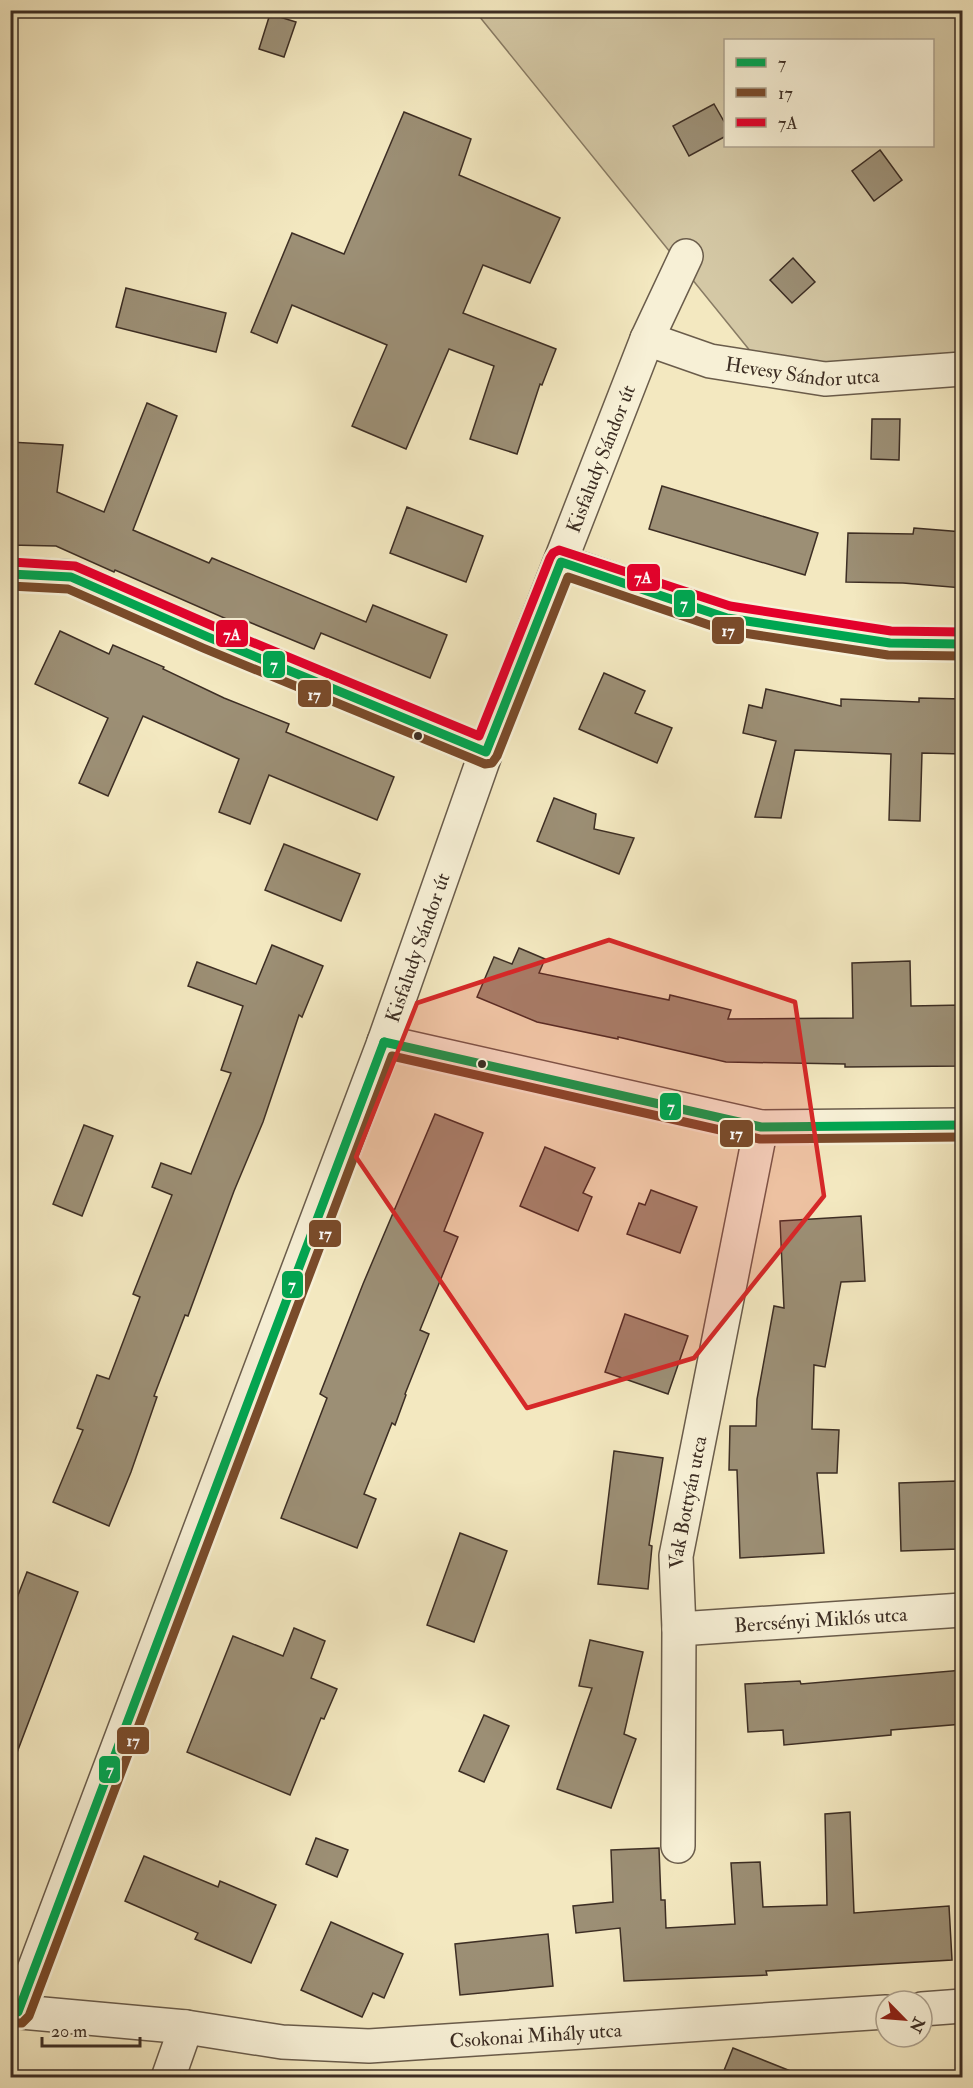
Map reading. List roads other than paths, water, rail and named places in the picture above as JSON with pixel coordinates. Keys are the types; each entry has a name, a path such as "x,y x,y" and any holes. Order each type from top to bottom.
{"street":[{"name":"Kisfaludy Sándor út","path":"14,2011 384,1042 486,752 647,339 686,256"},
{"name":"Hevesy Sándor utca","path":"647,339 710,361 825,379 963,369"},
{"path":"561,562 727,618 890,643 963,644"},
{"path":"10,574 72,577 208,637 486,752"},
{"path":"384,1042 761,1127 963,1125"},
{"name":"Vak Bottyán utca","path":"678,1846 679,1629 676,1556 761,1127"},
{"name":"Bercsényi Miklós utca","path":"679,1629 963,1610"},
{"path":"934,2008 963,2006"},
{"name":"Csokonai Mihály utca","path":"14,2011 186,2027 282,2042 369,2046 874,2013"},
{"path":"168,2078 186,2027"}]}
